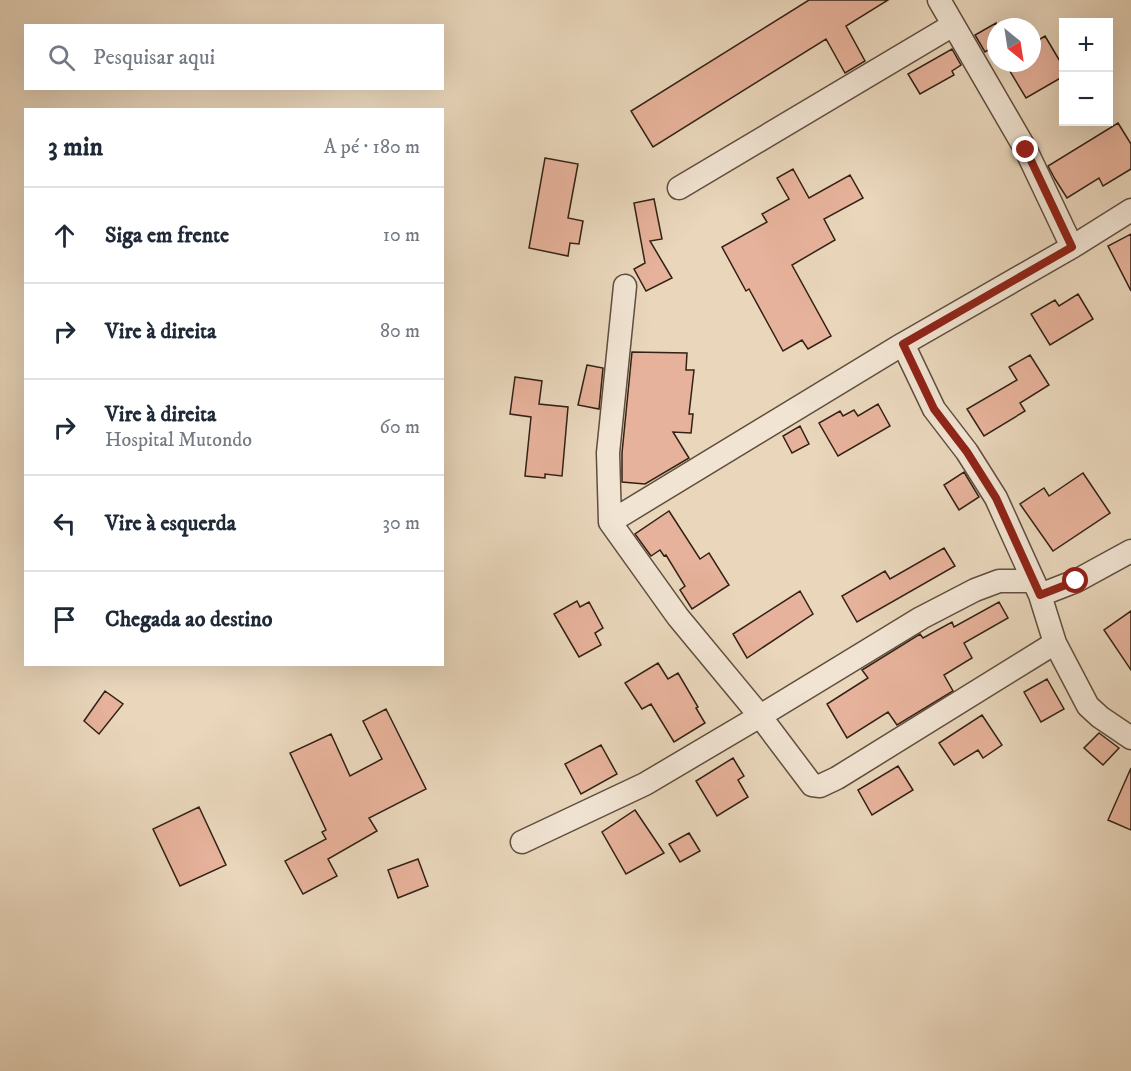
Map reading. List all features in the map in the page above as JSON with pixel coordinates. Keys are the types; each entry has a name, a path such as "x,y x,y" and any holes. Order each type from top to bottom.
{"street":[{"path":"939,0 1026,150 1072,247"},
{"path":"679,188 953,25"},
{"path":"610,522 903,344 1072,247 1131,210"},
{"path":"625,286 608,453 610,522 678,617 760,716 812,785 820,786 837,778 1055,643"},
{"path":"903,344 934,409 967,452 996,498 1036,588 1055,643 1088,706 1131,738"},
{"path":"522,842 645,784 921,618 975,590 999,581 1036,588 1076,581 1131,551"}],"building":[{"path":"809,0 888,0 846,26 865,61 845,73 826,39 653,147 631,111"},
{"path":"987,28 987,51 985,52 975,35"},
{"path":"1045,36 1059,60 1059,79 1026,98 1010,72 1041,72 1041,38"},
{"path":"952,49 961,65 952,71 954,75 920,94 908,74"},
{"path":"1118,123 1131,144 1131,169 1103,186 1099,178 1067,198 1048,166"},
{"path":"545,158 578,164 568,218 583,221 579,244 570,243 568,256 529,248"},
{"path":"793,169 809,198 850,175 863,198 824,219 835,240 792,265 831,336 808,349 802,340 783,351 749,289 746,291 722,247 767,222 762,214 789,199 777,178"},
{"path":"654,199 662,239 650,241 672,278 646,291 634,269 645,263 634,203"},
{"path":"1131,234 1131,291 1108,246"},
{"path":"1078,294 1093,319 1050,345 1031,314 1055,300 1059,306"},
{"path":"632,352 687,353 686,370 694,370 689,414 693,414 691,433 673,432 689,458 645,484 622,482 622,453"},
{"path":"1030,355 1049,385 1020,403 1025,411 984,436 967,409 1017,380 1009,367"},
{"path":"587,365 603,368 599,409 578,405"},
{"path":"515,377 542,381 539,404 568,407 562,476 545,474 545,478 525,476 531,417 510,414"},
{"path":"878,404 890,426 838,456 819,423 840,411 843,416 854,410 858,416"},
{"path":"800,426 809,444 792,453 783,436"},
{"path":"964,472 979,497 959,510 944,485"},
{"path":"1083,473 1110,513 1053,551 1020,504 1044,488 1049,496"},
{"path":"669,511 700,559 709,553 729,585 692,609 680,590 685,586 666,555 664,556 660,550 651,556 635,534"},
{"path":"944,548 955,566 857,622 842,596 885,571 890,579"},
{"path":"800,591 813,614 747,658 733,634"},
{"path":"577,601 580,607 589,602 603,628 595,633 601,645 579,657 554,614"},
{"path":"999,602 1008,618 964,643 972,658 944,675 953,691 897,725 888,712 847,738 827,704 868,678 862,670 920,634 923,638 952,622 954,627"},
{"path":"1131,611 1131,670 1104,630"},
{"path":"658,663 668,679 678,673 705,723 674,742 651,704 642,709 625,683"},
{"path":"1047,679 1064,709 1041,722 1024,692"},
{"path":"105,691 123,704 99,734 84,721"},
{"path":"386,709 426,789 369,818 377,831 328,859 337,876 303,894 285,861 326,839 322,832 326,830 290,753 331,734 350,776 382,759 363,721"},
{"path":"982,715 1002,745 983,758 978,750 954,765 939,743"},
{"path":"1099,733 1119,748 1103,765 1084,748"},
{"path":"601,745 617,774 581,794 565,764"},
{"path":"733,758 744,776 738,780 748,797 717,816 696,781"},
{"path":"898,766 913,790 872,815 858,790"},
{"path":"1131,768 1131,830 1108,820"},
{"path":"199,807 226,865 180,886 153,829"},
{"path":"635,810 664,853 626,874 602,832"},
{"path":"689,833 700,851 680,862 669,844"},
{"path":"418,859 428,886 398,898 388,870"}],"route":[{"path":"1026,150 1072,247 903,344 934,409 967,452 996,498 1040,595 1076,581"}]}
